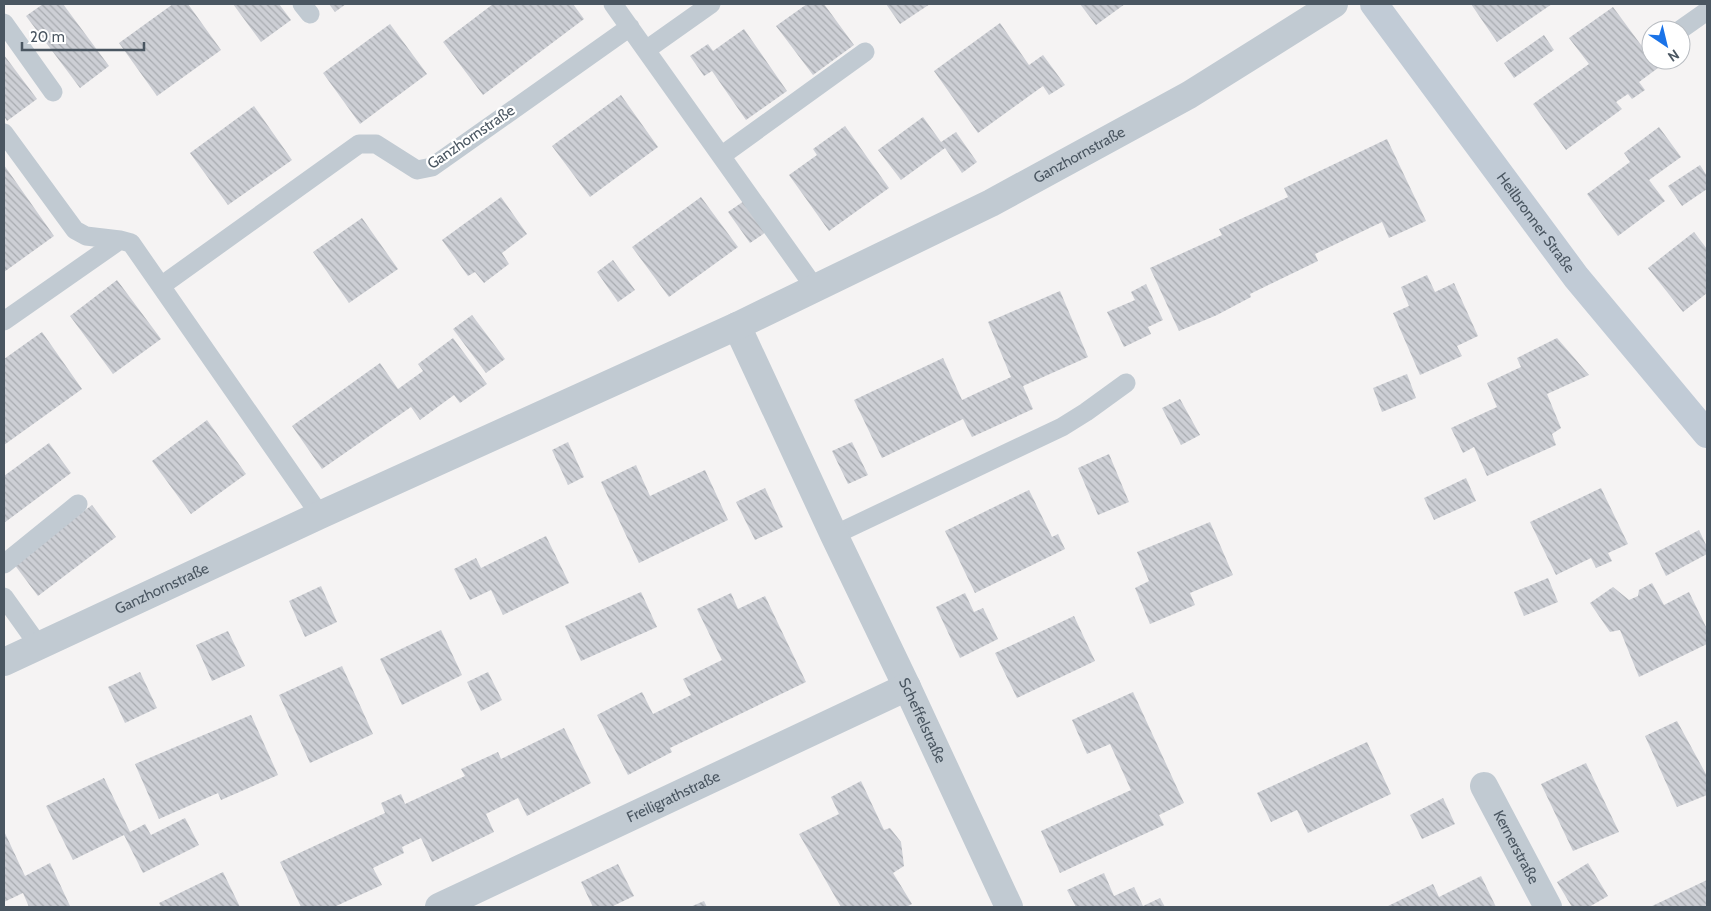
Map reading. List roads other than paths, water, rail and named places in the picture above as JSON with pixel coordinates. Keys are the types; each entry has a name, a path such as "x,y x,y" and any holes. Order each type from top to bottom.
{"main road":[{"name":"Heilbronner Straße","path":"1374,4 1576,277 1707,434"}],"street":[{"name":"Ganzhornstraße","path":"4,662 320,515 737,326 991,203 1182,99 1334,4"},
{"name":"Scheffelstraße","path":"737,326 1009,907"},
{"name":"Freiligrathstraße","path":"439,907 907,686"},
{"name":"Kernerstraße","path":"1484,786 1548,907"}],"lane":[{"path":"612,4 815,288"},
{"path":"646,50 711,4"},
{"path":"1691,22 1707,11"},
{"path":"4,23 53,92"},
{"name":"Ganzhornstraße","path":"161,286 359,144 376,144 417,170 432,167 630,27"},
{"path":"721,156 865,52"},
{"path":"4,133 75,230 86,236 120,240 131,244 320,515"},
{"path":"4,321 120,240"},
{"path":"834,535 1062,427 1086,412 1126,382"},
{"path":"4,564 78,504"},
{"path":"4,597 39,646"}]}
